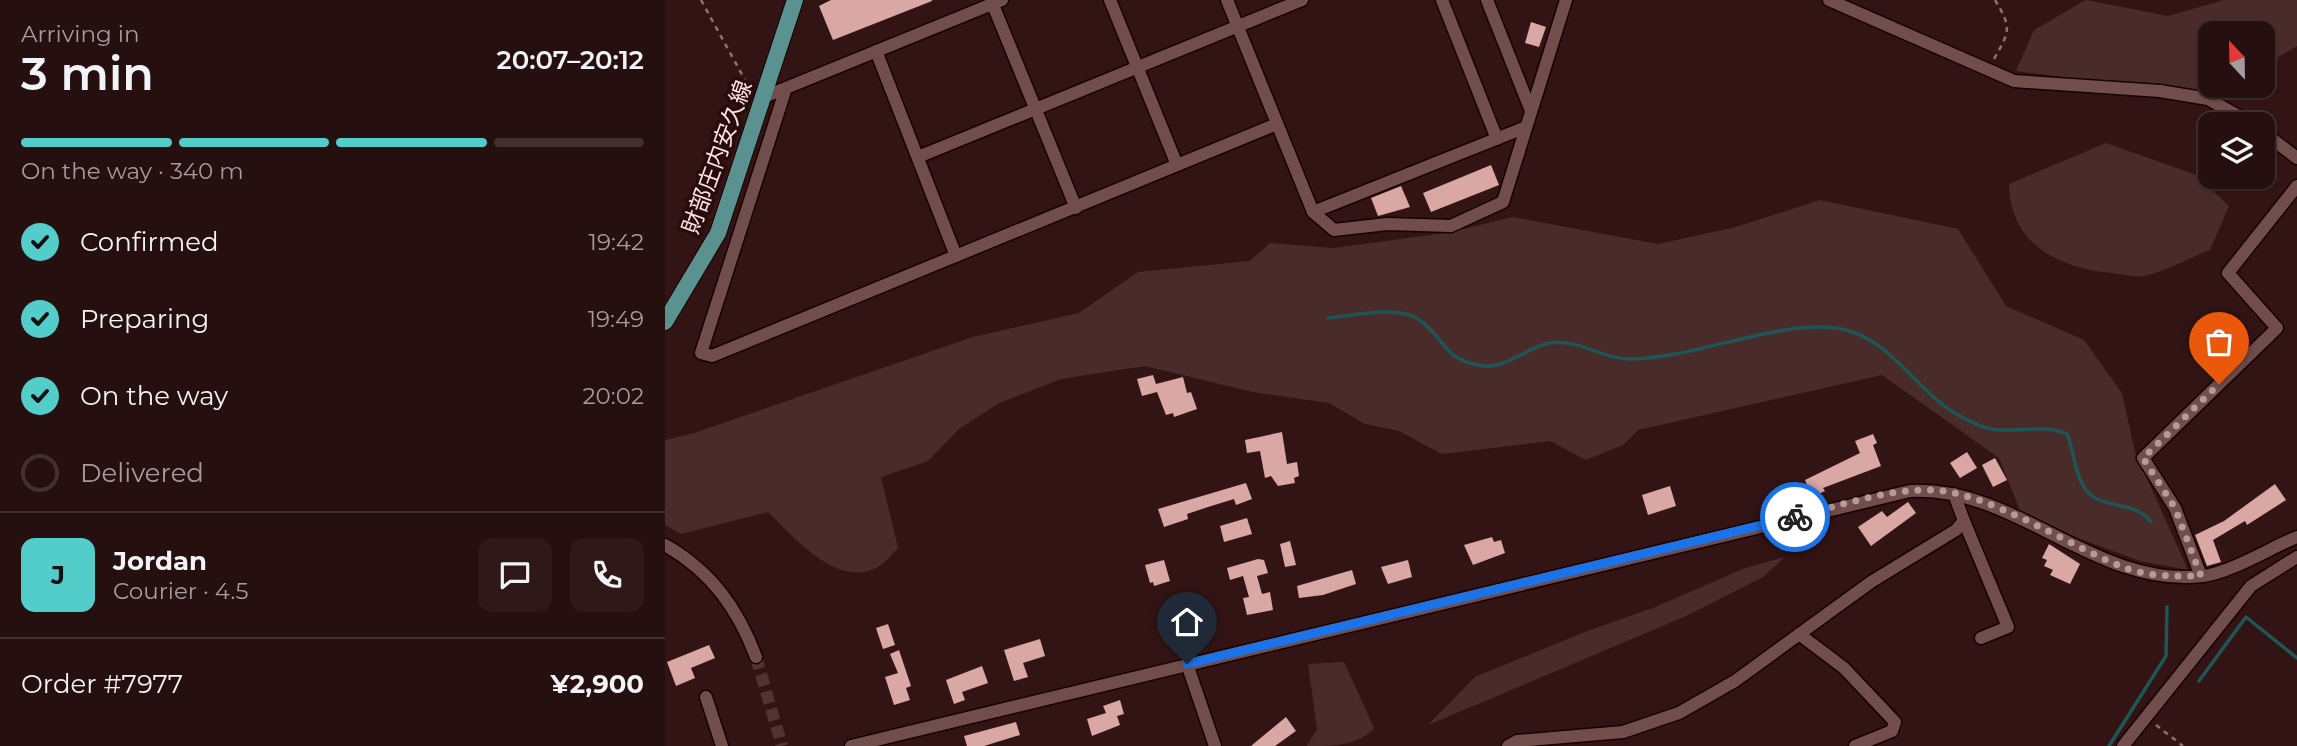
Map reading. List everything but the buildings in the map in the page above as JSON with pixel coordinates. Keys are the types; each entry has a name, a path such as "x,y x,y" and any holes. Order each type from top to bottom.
{"main road":[{"name":"財部庄内安久線","path":"665,322 718,233 795,0"}],"street":[{"path":"1110,0 1177,165"},
{"path":"1227,0 1313,212 1334,230 1387,224 1451,226 1503,202 1566,0"},
{"path":"918,157 1303,0"},
{"path":"1442,0 1497,139"},
{"path":"1487,0 1531,111"},
{"path":"1829,0 2014,81 2160,91 2208,99 2231,112"},
{"path":"762,102 786,88 995,1 1076,208"},
{"path":"876,51 956,256"},
{"path":"786,88 701,353 712,356 1277,124"},
{"path":"1313,212 1526,127"},
{"path":"2275,141 2297,158"},
{"path":"2201,576 2175,508 2143,458 2277,328 2228,274 2297,186"},
{"path":"851,746 1873,498 1933,490 1954,494 1998,508 2125,568 2156,575 2213,574 2297,537"},
{"path":"1954,494 2008,627 1981,638"},
{"path":"1508,746 1517,741 1623,732 1679,713 1734,681 1871,582 1956,530 1964,521"},
{"path":"665,545 722,590 746,630 756,657"},
{"path":"2123,746 2251,586 2297,557"},
{"path":"1799,634 1844,668 1895,722 1892,731 1855,746"},
{"path":"1187,664 1215,746"},
{"path":"706,697 722,746"}],"path":[{"path":"701,0 762,102"},
{"path":"1989,68 2008,35 2009,23 1996,0"},
{"path":"2146,716 2183,746"}],"shaded area":[{"path":"2086,0 2168,16 2224,0 2297,0 2297,46 2275,59 2275,21 2198,21 2198,94 2016,71 2034,30"},
{"path":"2106,143 2196,175 2198,189 2211,189 2229,206 2210,250 2161,271 2137,277 2073,265 2041,249 2018,223 2011,205 2009,184"},
{"path":"1820,200 1958,229 2006,306 2084,340 2122,393 2135,452 2188,570 2140,561 2023,518 1999,458 1882,375 1638,430 1623,445 1586,460 1550,441 1442,454 1399,431 1365,424 1329,403 1253,392 1145,366 1061,379 999,403 959,429 928,461 881,477 898,548 881,565 863,572 847,571 817,557 768,512 681,534 665,525 665,440 694,433 973,337 1079,313 1138,272 1250,261 1270,243 1334,248 1452,232 1512,217 1658,244 1736,227"},
{"path":"1785,557 1763,577 1684,617 1428,725 1475,677 1587,631 1653,608 1745,568"},
{"path":"1344,662 1374,728 1353,742 1307,746 1317,729 1308,664"}],"waterway":[{"path":"1328,318 1386,312 1409,315 1427,326 1452,354 1485,366 1501,364 1549,343 1571,344 1611,356 1632,359 1684,352 1793,329 1842,329 1858,334 1884,350 1942,404 1970,421 1996,430 2044,429 2067,434 2078,474 2090,494 2107,503 2136,510 2151,522"},
{"path":"2109,746 2166,656 2167,607"},
{"path":"2199,681 2246,617 2297,658"}],"tunnel":[{"path":"756,657 782,746"}],"way so far":[{"path":"1795,517 1873,498 1933,490 1998,508 2125,568 2156,575 2201,576 2175,508 2143,458 2219,384"}],"route":[{"path":"1187,664 1795,517"}]}
